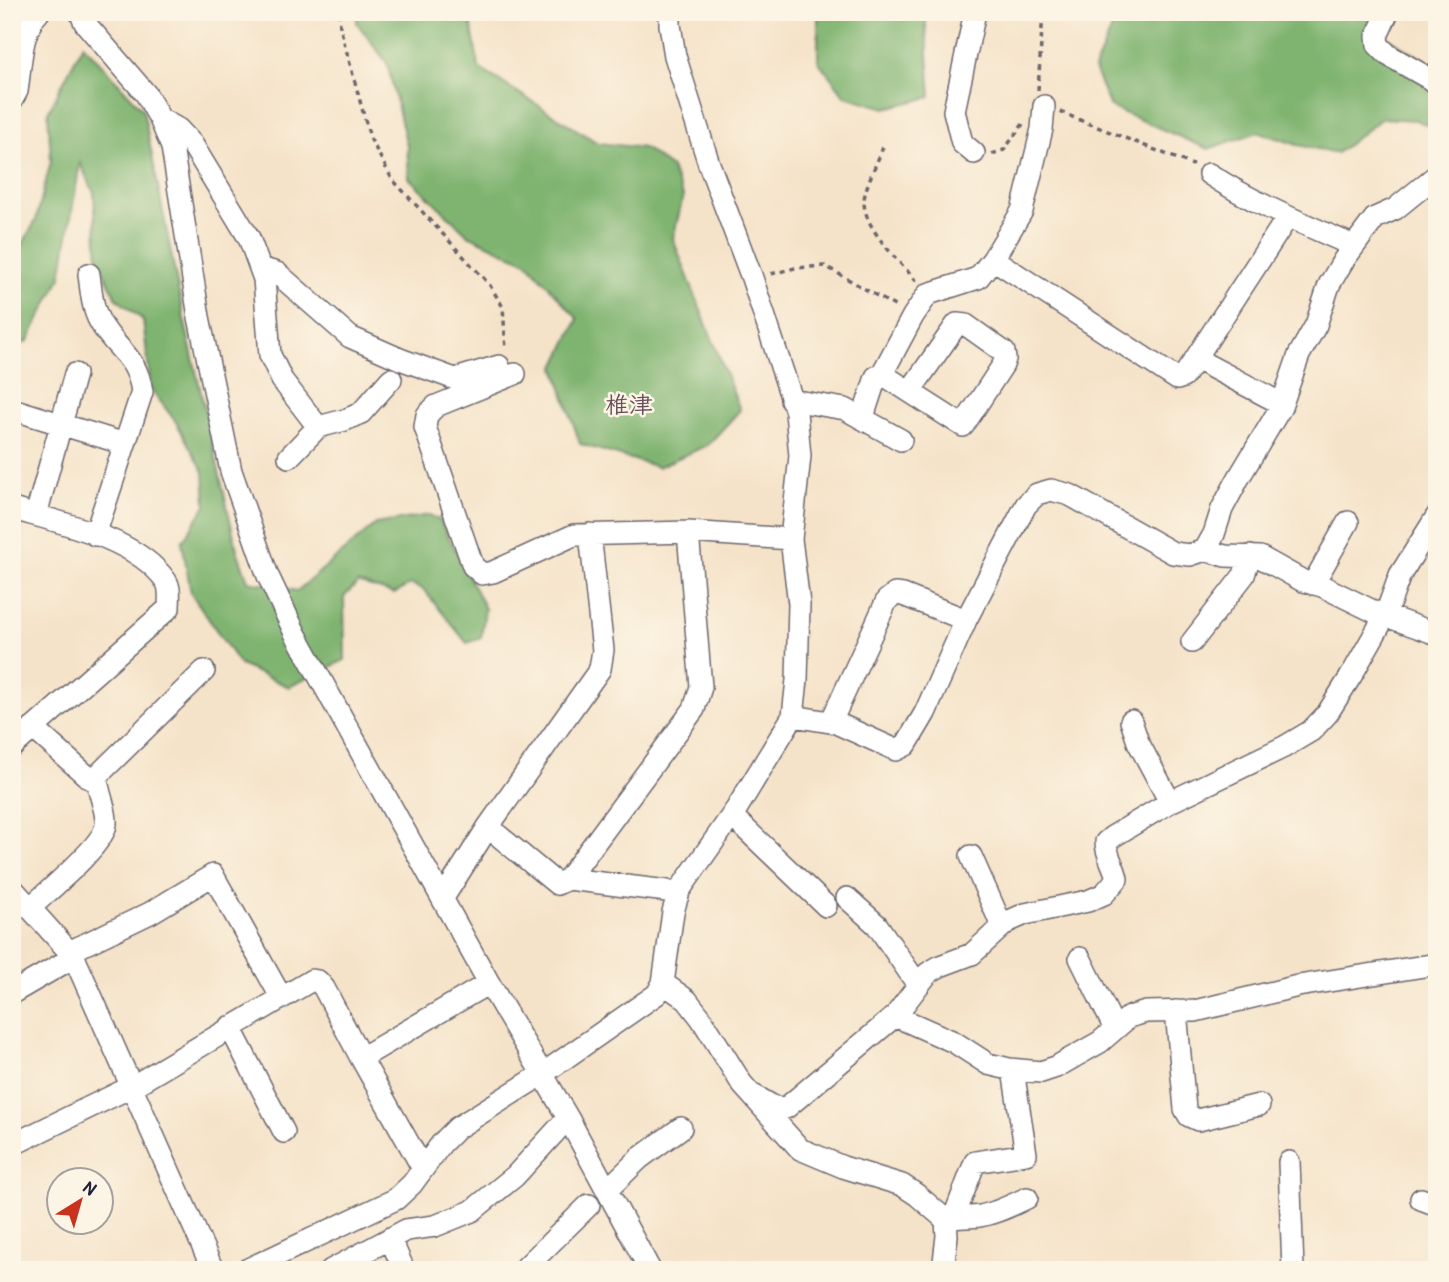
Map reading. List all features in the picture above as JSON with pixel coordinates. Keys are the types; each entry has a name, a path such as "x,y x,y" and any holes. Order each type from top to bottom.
{"street":[{"path":"12,100 17,91 26,31 39,12"},
{"path":"80,12 85,23 146,94 172,147 198,317 231,471 259,550 295,633 489,983 568,1118 650,1270"},
{"path":"246,1270 396,1199 412,1184 442,1143 457,1128 541,1075 657,994 663,983 673,912 678,896 732,816 793,716 799,604 791,539 800,456 796,412 752,278 709,164 675,56 670,12"},
{"path":"974,153 962,143 954,111 975,12"},
{"path":"1388,12 1377,36 1378,45 1388,55 1437,83"},
{"path":"863,417 876,377 882,374 913,316 928,295 978,278 993,259 1022,211 1042,129 1041,105"},
{"path":"160,119 178,129 192,144 249,238 264,279 270,355 282,380 318,427"},
{"path":"1209,174 1242,196 1354,247"},
{"path":"1205,550 1214,534 1222,509 1282,404 1299,355 1316,325 1329,285 1375,218 1395,209 1436,178"},
{"path":"993,259 1177,379 1183,376 1196,359 1287,218"},
{"path":"260,268 277,272 350,337 400,359 455,379 507,370"},
{"path":"89,274 93,304 100,322 129,357 140,376 142,392 95,535"},
{"path":"882,374 963,426 1003,365 1004,352 966,325 957,324 910,391"},
{"path":"1196,359 1282,404"},
{"path":"507,370 436,406 427,415 425,427 473,566 482,574 494,572 573,535 688,531 791,539"},
{"path":"36,515 75,373"},
{"path":"289,457 318,427 361,413 391,379"},
{"path":"791,400 845,409 901,440"},
{"path":"15,410 125,444"},
{"path":"793,716 831,722 896,750 906,746 925,713 966,620 1026,505 1037,494 1051,490 1070,495 1173,553 1190,555 1205,550 1224,556 1260,557 1303,580 1437,634"},
{"path":"12,511 36,515 95,535 116,543 146,561 168,583 169,608 12,747"},
{"path":"755,1096 774,1107 786,1108 895,1016 928,973 972,954 1002,926 1025,914 1060,908 1104,894 1117,879 1106,851 1106,842 1170,802 1284,747 1311,731 1327,714 1385,615 1400,575 1437,516"},
{"path":"1313,584 1348,522"},
{"path":"488,827 558,884 568,879 694,709 701,687 688,531"},
{"path":"443,898 488,827 600,669 603,650 590,534"},
{"path":"1192,642 1244,575 1250,556"},
{"path":"831,722 887,600 895,594 904,595 966,620"},
{"path":"31,907 88,853 104,834 107,821 97,776 204,671"},
{"path":"1131,721 1138,742 1170,802"},
{"path":"33,729 97,782"},
{"path":"732,816 825,906"},
{"path":"971,856 1002,926"},
{"path":"12,993 72,955 213,876 281,998"},
{"path":"568,879 667,891 678,896"},
{"path":"12,888 72,955 133,1086 213,1270"},
{"path":"847,898 877,925 918,985"},
{"path":"1080,958 1115,1029"},
{"path":"895,1016 954,1042 988,1064 1013,1070 1041,1072 1056,1067 1100,1042 1129,1017 1146,1012 1195,1011 1298,986 1437,964"},
{"path":"12,1145 133,1086 312,980 318,981 336,1008 423,1169"},
{"path":"361,1058 489,983"},
{"path":"663,983 687,1000 742,1084 800,1149 844,1167 902,1185 950,1219 979,1216 1004,1209 1027,1198"},
{"path":"1175,1011 1185,1109 1189,1116 1198,1120 1259,1105"},
{"path":"230,1027 284,1132"},
{"path":"943,1270 950,1219 975,1162 1026,1154 1013,1070"},
{"path":"331,1270 406,1230 435,1226 471,1211 514,1175 568,1118"},
{"path":"607,1190 640,1158 681,1128"},
{"path":"1289,1163 1293,1270"},
{"path":"523,1270 589,1205"},
{"path":"390,1238 404,1270"}],"path":[{"path":"340,12 340,27 370,138 392,179 426,218 464,255 489,284 503,307 507,370"},
{"path":"974,153 990,155 1004,150 1041,105 1038,87 1043,12"},
{"path":"1041,105 1171,155 1209,174"},
{"path":"883,147 864,196 864,211 870,226 928,295"},
{"path":"752,278 795,268 825,266 913,316"}],"green space":[{"path":"357,12 469,12 479,68 598,143 644,148 671,168 683,196 673,239 740,410 708,445 658,467 580,444 555,367 578,319 527,262 468,235 409,178 407,146 387,63 357,23"},
{"path":"818,12 925,12 931,97 885,108 845,96 818,61"},
{"path":"1119,12 1371,12 1368,25 1437,68 1437,130 1416,120 1382,118 1337,153 1298,145 1258,132 1208,149 1110,107 1094,69"},
{"path":"83,44 143,110 184,319 237,550 248,581 297,591 376,524 429,515 440,520 485,609 481,638 467,643 424,590 411,584 394,594 358,583 344,597 345,660 289,687 240,665 191,593 182,542 206,505 204,472 176,422 151,389 143,320 116,298 98,259 94,193 80,163 61,277 28,341 12,349 12,264 36,220 51,161 48,112"}],"district":[{"name":"椎津","path":"629,405"}]}
